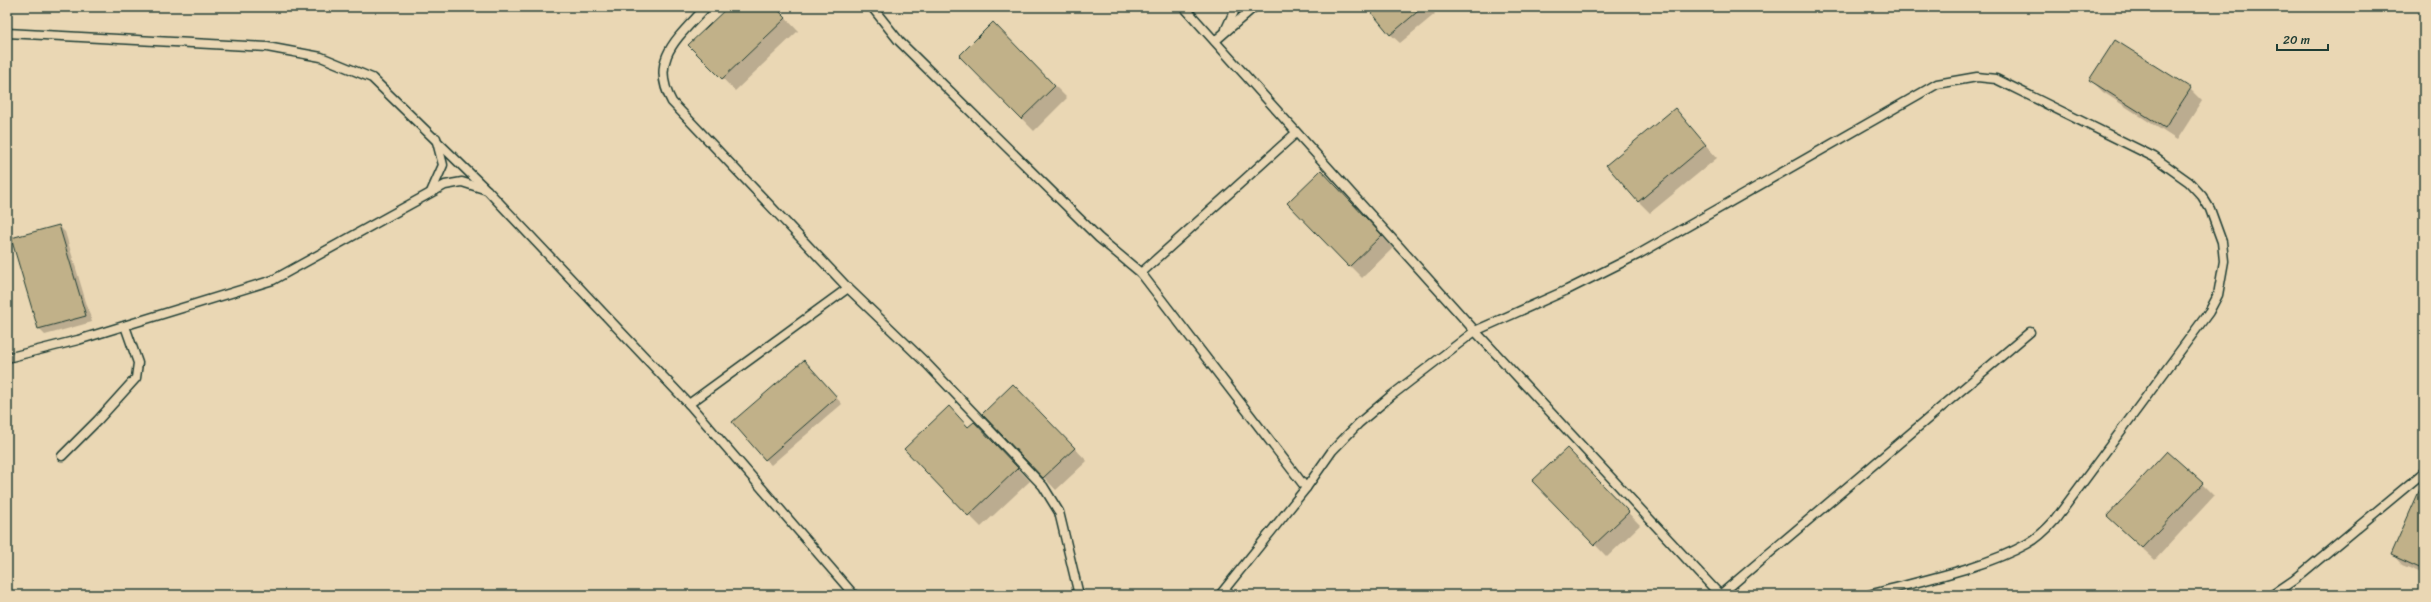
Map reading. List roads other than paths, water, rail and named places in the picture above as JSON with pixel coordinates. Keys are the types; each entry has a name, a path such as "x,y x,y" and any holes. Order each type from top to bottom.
{"lane":[{"path":"706,7 668,52 662,77 667,93 680,111 848,288 927,364 1043,486 1059,512 1079,595"},
{"path":"872,7 904,46 1099,238 1141,273 1306,488"},
{"path":"1184,7 1296,133 1416,263 1475,331 1720,595 2030,332"},
{"path":"1215,41 1226,28 1236,7"},
{"path":"1215,41 1254,7"},
{"path":"7,33 267,47 321,57 372,78 435,137 488,191 689,404 854,595"},
{"path":"1220,595 1306,488 1332,451 1359,423 1475,331 1567,290 1639,254 1910,97 1937,84 1956,78 1977,77 1996,79 2154,158 2189,182 2210,209 2222,242 2224,261 2218,295 2209,312 2055,520 2027,544 1987,561 1869,595"},
{"path":"1141,273 1296,133"},
{"path":"431,192 444,165 435,137"},
{"path":"7,358 126,326 273,280 431,192 452,182 462,182 488,191"},
{"path":"689,404 848,288"},
{"path":"62,456 98,420 136,378 138,363 126,326"},
{"path":"2272,595 2294,580 2424,472"}]}
